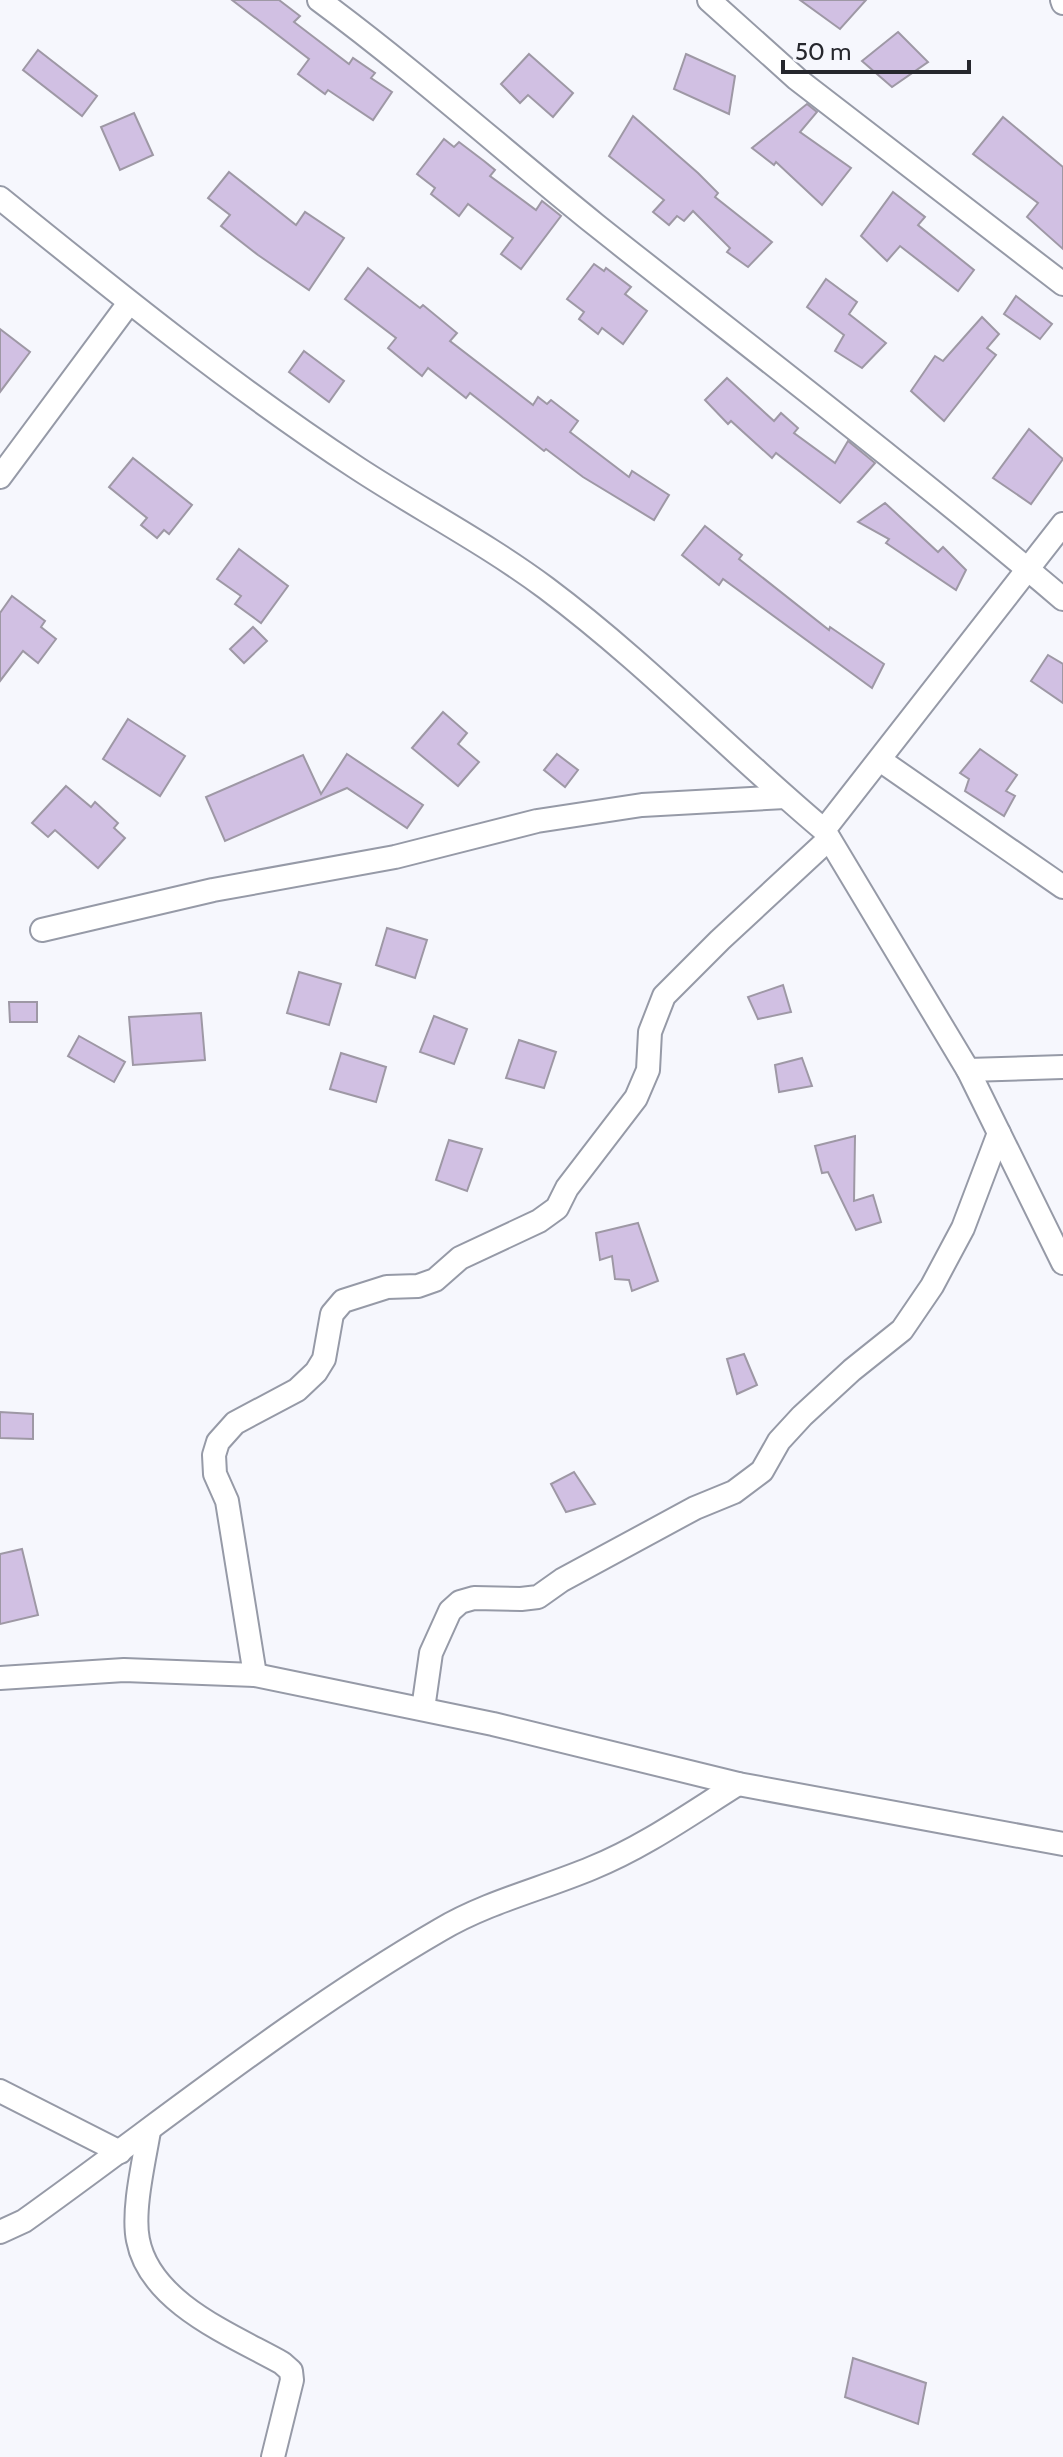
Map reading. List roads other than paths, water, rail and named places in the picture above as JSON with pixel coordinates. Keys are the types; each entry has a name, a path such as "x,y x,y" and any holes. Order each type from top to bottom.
{"street":[{"path":"319,0 371,39 595,224 834,410 1063,599"},
{"path":"709,0 797,79 1063,284"},
{"path":"0,198 205,360 356,467 544,586 635,659 826,834 968,1070 1063,1263"},
{"path":"0,477 129,303"},
{"path":"255,1675 227,1501 215,1474 214,1455 218,1442 235,1423 297,1390 316,1372 324,1359 332,1314 343,1301 387,1287 418,1286 435,1280 460,1258 539,1221 557,1208 567,1188 636,1098 648,1070 650,1032 664,996 826,834 1063,524"},
{"path":"880,760 1063,887"},
{"path":"42,930 213,890 395,857 537,821 642,805 785,797"},
{"path":"968,1070 1063,1067"},
{"path":"423,1709 431,1653 450,1611 460,1602 474,1598 538,1597 562,1580 695,1508 734,1492 762,1471 779,1441 802,1416 902,1330 932,1286 963,1228 999,1133"},
{"path":"0,1678 124,1670 255,1675 423,1709 738,1784 1063,1844"},
{"path":"0,2232 24,2221 317,2007 443,1928 637,1848 738,1784"},
{"path":"0,2091 120,2152"},
{"path":"149,2131 138,2202 137,2238 144,2262 161,2285 183,2306 291,2371 292,2380 273,2457"}]}
